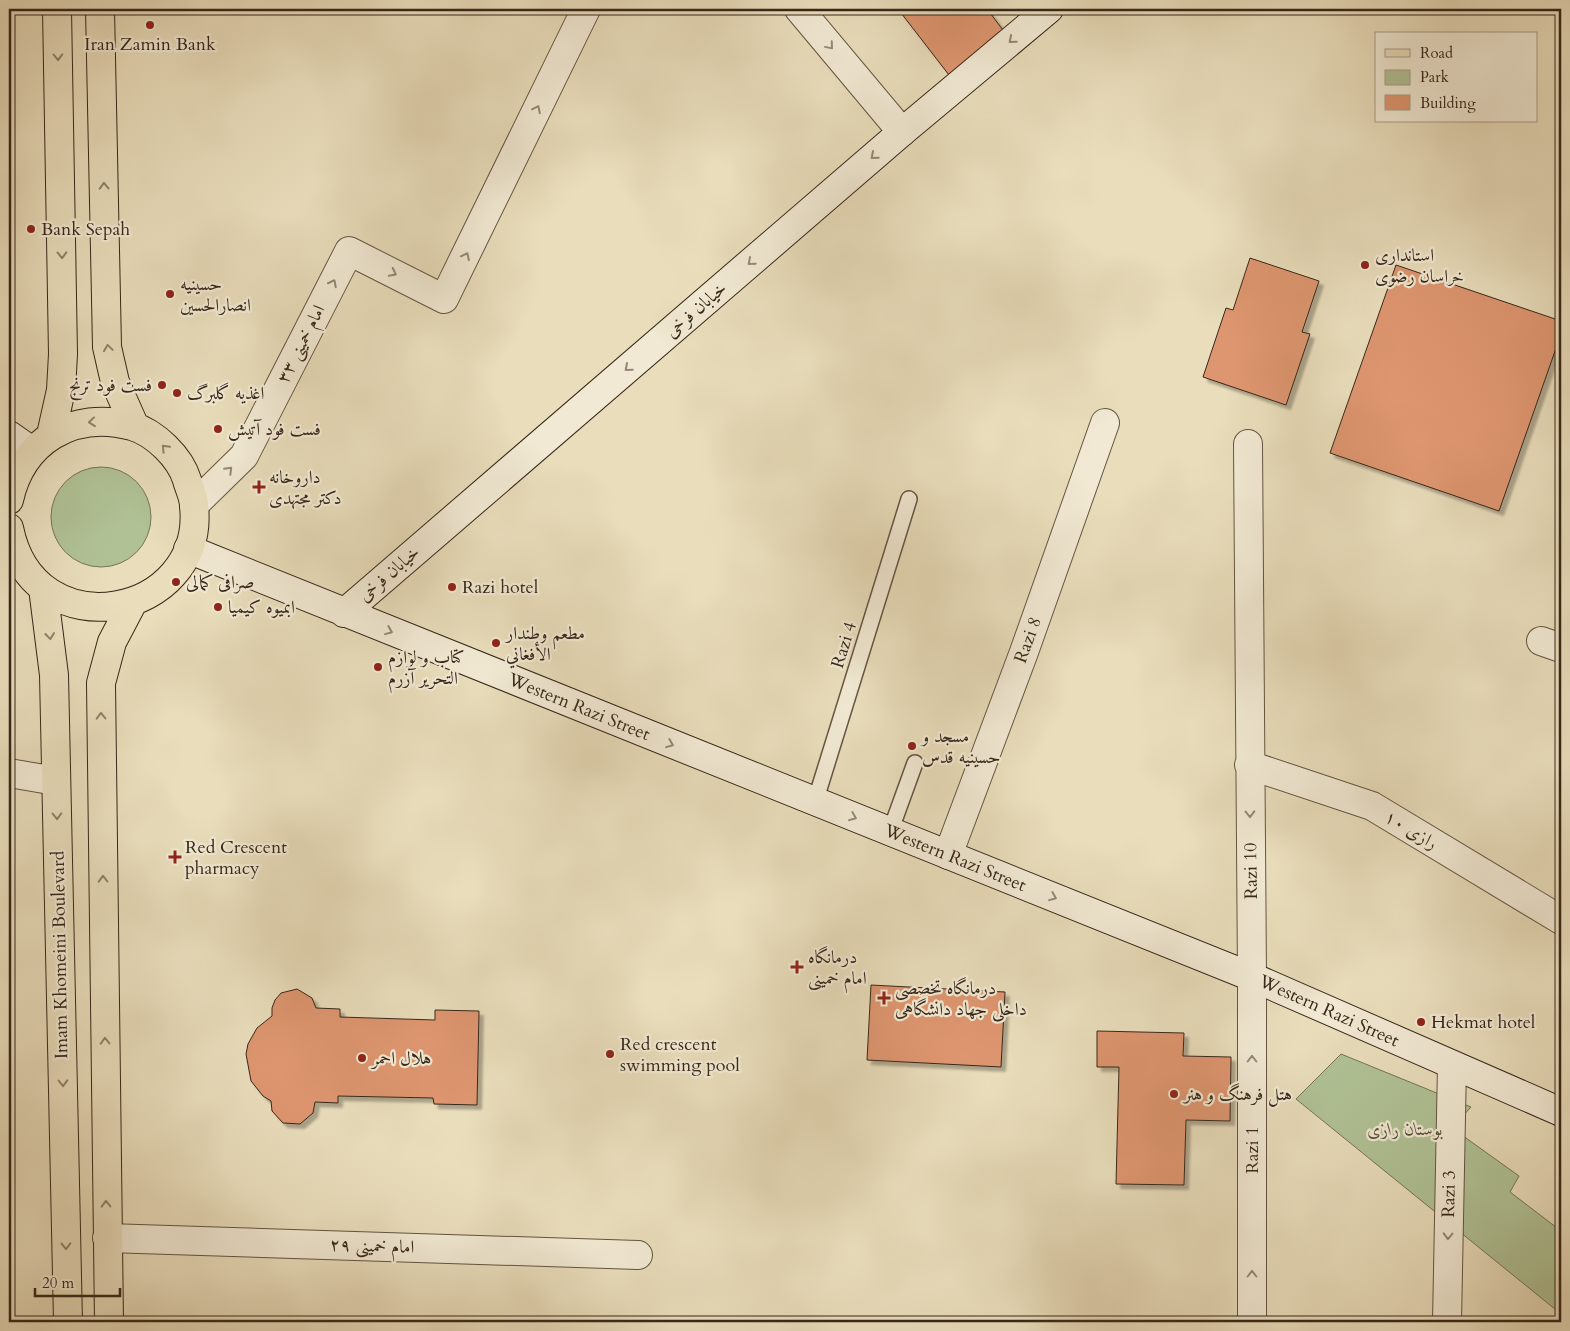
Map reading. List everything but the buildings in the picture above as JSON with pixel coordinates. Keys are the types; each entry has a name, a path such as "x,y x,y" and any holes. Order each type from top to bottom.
{"main road":[{"path":"9,500 12,484 42,443 61,390 63,354 57,9"},
{"path":"100,9 107,347 116,382 135,427"},
{"path":"9,528 14,561 43,588 63,600 86,607 110,607 133,602 150,593 166,581 179,566 188,549 194,527 194,505 185,472 164,445 135,427 114,422 92,421 71,426 42,443"},
{"name":"Imam Khomeini Boulevard","path":"43,588 54,675 68,1322"},
{"path":"108,1322 101,682 112,642 133,602"}],"street":[{"name":"امام خمینی ۳۳","path":"194,505 244,456 349,251 444,299 586,9"},
{"path":"799,9 902,132"},
{"name":"خیابان فرخی","path":"344,613 902,132 1049,9"},
{"name":"Razi 8","path":"948,855 1027,643 1105,423"},
{"path":"9,435 42,443"},
{"name":"Razi 10","path":"1248,444 1252,977"},
{"name":"Western Razi Street","path":"188,549 1252,977 1561,1112"},
{"name":"رازی ۱۰","path":"1249,765 1372,806 1561,920"},
{"path":"9,773 56,780"},
{"name":"Razi 1","path":"1252,977 1252,1322"},
{"name":"Razi 3","path":"1447,1322 1452,1065"},
{"name":"امام خمینی ۲۹","path":"107,1238 638,1255"}],"lane":[{"name":"Razi 4","path":"815,802 909,499"},
{"path":"890,832 915,763"}],"green space":[{"path":"101,467 120,470 137,481 148,498 151,517 148,536 137,553 120,564 101,567 82,564 65,553 54,536 51,517 54,498 65,481 82,470"},
{"name":"بوستان رازی","path":"1341,1054 1471,1107 1452,1128 1519,1176 1510,1192 1561,1231 1561,1314 1296,1099"}],"place":[{"name":"Iran Zamin Bank","path":"150,25"},
{"name":"Bank Sepah","path":"31,229"},
{"name":"استانداری خراسان رضوی","path":"1365,265"},
{"name":"حسینیه انصارالحسین","path":"170,294"},
{"name":"فست فود ترنج","path":"162,385"},
{"name":"اغذیه گلبرگ","path":"177,393"},
{"name":"فست فود آتیش","path":"218,429"},
{"name":"داروخانه دکتر مجتهدی","path":"259,487"},
{"name":"صرافی کمالی","path":"176,582"},
{"name":"Razi hotel","path":"452,587"},
{"name":"ابميوه كيميا","path":"218,607"},
{"name":"مطعم وطندار الأفغاني","path":"496,643"},
{"name":"کتاب و لوازم التحریر آزرم","path":"378,667"},
{"name":"مسجد و حسینیه قدس","path":"912,746"},
{"name":"Red Crescent pharmacy","path":"175,857"},
{"name":"درمانگاه امام خمینی","path":"797,967"},
{"name":"درمانگاه تخصصی داخلی جهاد دانشگاهی","path":"884,998"},
{"name":"Hekmat hotel","path":"1421,1022"},
{"name":"Red crescent swimming pool","path":"610,1054"},
{"name":"هلال احمر","path":"362,1058"},
{"name":"هتل فرهنگ و هنر","path":"1174,1094"}]}
